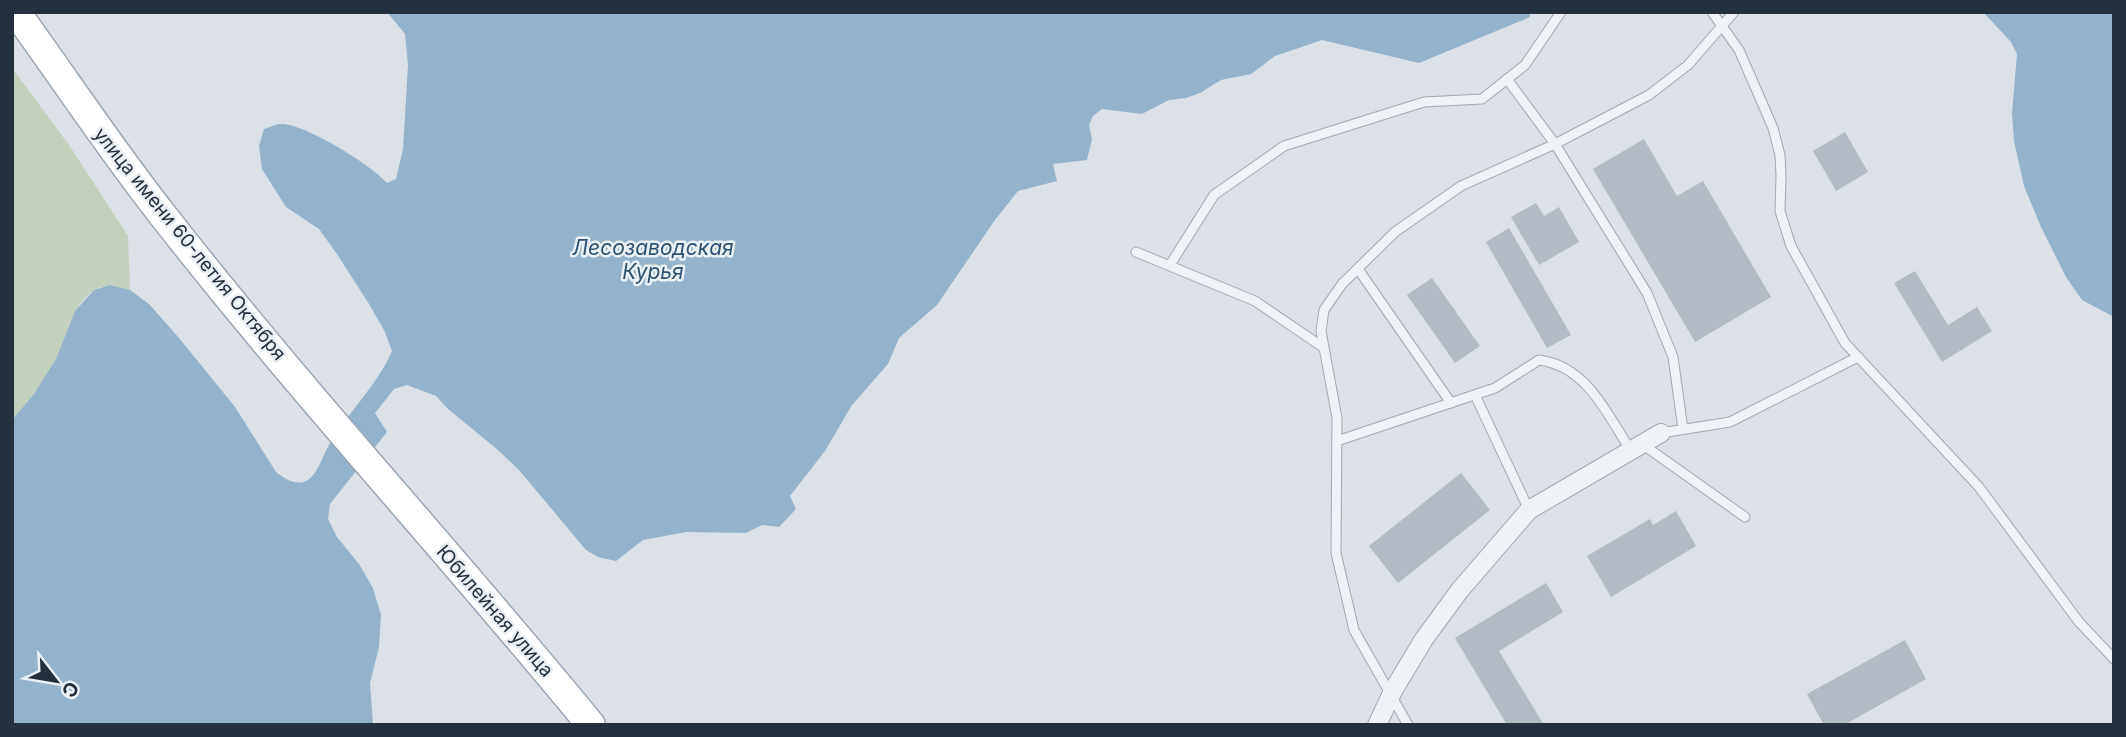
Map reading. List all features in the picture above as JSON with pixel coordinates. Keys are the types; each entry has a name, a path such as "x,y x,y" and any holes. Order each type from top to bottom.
{"main road":[{"name":"улица имени 60-летия Октября","path":"16,12 165,219 398,499"},
{"name":"Юбилейная улица","path":"398,499 591,725"}],"street":[{"path":"1377,725 1424,639 1460,590 1529,510 1661,433"}],"lane":[{"path":"1170,265 1214,195 1284,146 1424,103 1482,99 1525,65 1561,12"},
{"path":"1712,12 1739,50 1773,128 1780,155 1780,211 1791,246 1845,343 1979,487 2080,622 2114,659"},
{"path":"1408,725 1354,630 1336,553 1338,418 1321,331 1324,310 1342,284 1395,232 1461,186 1555,144 1649,96 1688,65 1734,12"},
{"path":"1507,79 1555,144 1647,293 1673,358 1683,429"},
{"path":"1136,251 1255,301 1324,348"},
{"path":"1358,269 1451,403"},
{"path":"1661,433 1730,422 1858,357"},
{"path":"1337,441 1495,388 1539,360 1550,361 1589,385 1637,448 1745,517"},
{"path":"1475,395 1529,510"}],"green space":[{"path":"12,68 69,145 128,236 130,290 102,287 86,297 75,312 57,357 47,374 12,420"}],"water":[{"name":"Лесозаводская Курья","path":"387,12 1530,12 1530,17 1419,63 1322,40 1275,56 1251,74 1221,80 1200,93 1169,100 1142,114 1102,109 1093,116 1089,125 1092,139 1087,160 1053,164 1057,181 1018,191 937,305 899,338 888,364 852,405 825,451 790,496 796,509 779,527 762,525 746,533 686,532 643,540 616,561 598,557 586,550 519,470 436,396 407,385 394,389 375,413 387,432 330,504 328,519 337,537 359,564 373,588 381,615 379,647 370,683 373,725 12,725 12,420 34,394 56,359 75,311 94,290 110,285 130,290 149,304 235,407 276,472 294,482 306,481 313,475 329,445 386,364 392,351 369,304 319,229 286,207 262,169 259,146 264,129 278,124 290,125 336,146 387,183 396,179 403,149 408,65 405,34"},
{"path":"1983,12 2114,12 2114,317 2082,300 2066,277 2041,227 2024,186 2014,141 2012,113 2017,54 2011,42"}],"building":[{"path":"1845,132 1868,172 1836,191 1813,151"},
{"path":"1644,139 1677,196 1703,181 1771,297 1695,342 1593,169"},
{"path":"1536,203 1544,216 1559,207 1579,242 1539,265 1511,217"},
{"path":"1509,228 1571,335 1547,348 1486,242"},
{"path":"1915,271 1948,325 1977,307 1992,331 1942,362 1894,283"},
{"path":"1432,278 1480,346 1455,363 1407,295"},
{"path":"1461,473 1490,510 1398,583 1369,546"},
{"path":"1676,511 1696,546 1611,597 1587,556 1650,519 1653,525"},
{"path":"1546,583 1563,612 1499,651 1544,725 1507,725 1455,638"},
{"path":"1905,640 1926,679 1844,725 1824,725 1807,694"}]}
